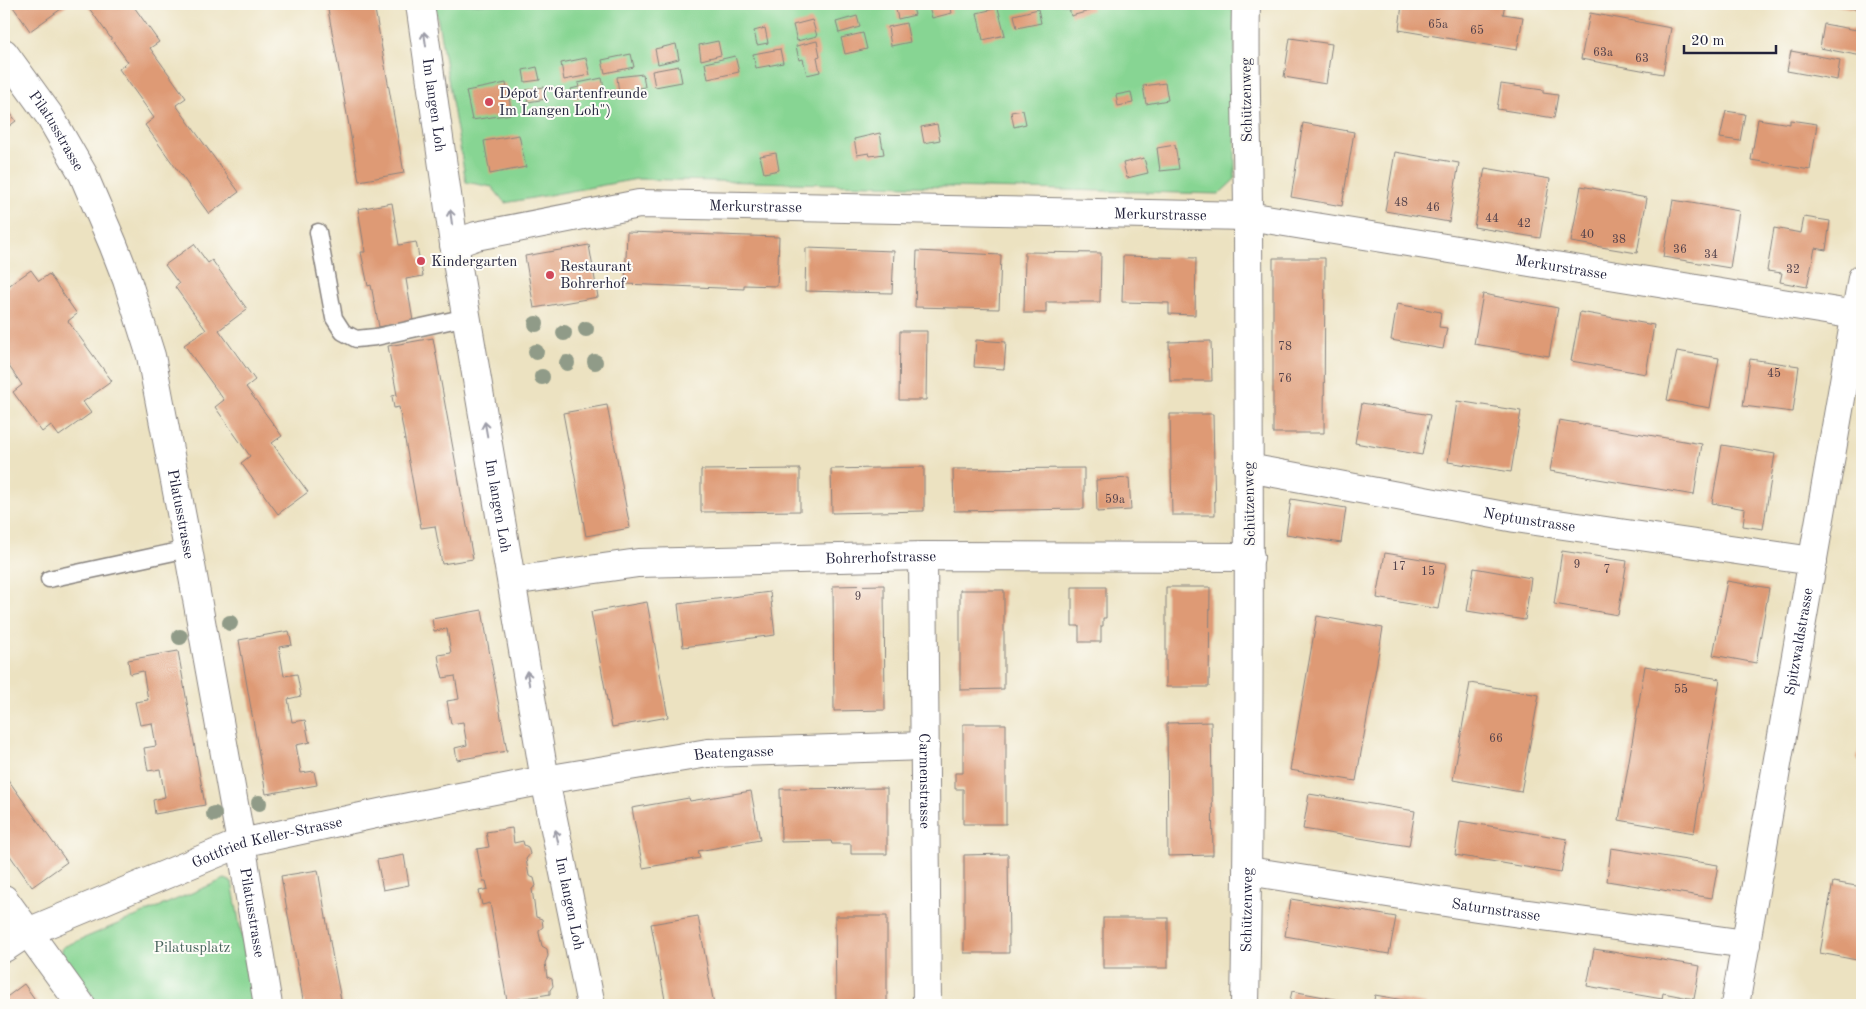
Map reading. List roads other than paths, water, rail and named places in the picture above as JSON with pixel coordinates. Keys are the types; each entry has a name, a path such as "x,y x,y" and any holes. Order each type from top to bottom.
{"street":[{"name":"Im langen Loh","path":"420,4 454,244 545,780 591,1005"},
{"name":"Schützenweg","path":"1245,1005 1248,871 1250,558 1246,4"},
{"name":"Pilatusstrasse","path":"4,53 48,115 83,174 114,244 151,356 241,842 268,1005"},
{"name":"Merkurstrasse","path":"454,244 476,236 639,204 1248,216 1859,316"},
{"name":"Spitzwaldstrasse","path":"1735,1005 1812,561 1859,316 1862,278"},
{"name":"Neptunstrasse","path":"1248,468 1514,518 1812,561"},
{"name":"Bohrerhofstrasse","path":"512,581 638,563 923,556 1250,558"},
{"name":"Carmenstrasse","path":"923,556 927,1005"},
{"name":"Beatengasse","path":"545,780 708,753 925,746"},
{"name":"Gottfried Keller-Strasse","path":"4,948 28,932 241,842 545,780"},
{"name":"Saturnstrasse","path":"1248,871 1477,907 1746,944"},
{"path":"4,899 81,1005"}],"lane":[{"path":"318,232 334,318 343,332 356,339 376,337 467,317"},
{"path":"49,579 188,549"}],"place":[{"name":"Dépot (\"Gartenfreunde Im Langen Loh\")","path":"489,102"},
{"name":"Kindergarten","path":"421,261"},
{"name":"Restaurant Bohrerhof","path":"550,275"}],"park label":[{"name":"Pilatusplatz","path":"192,947"}]}
